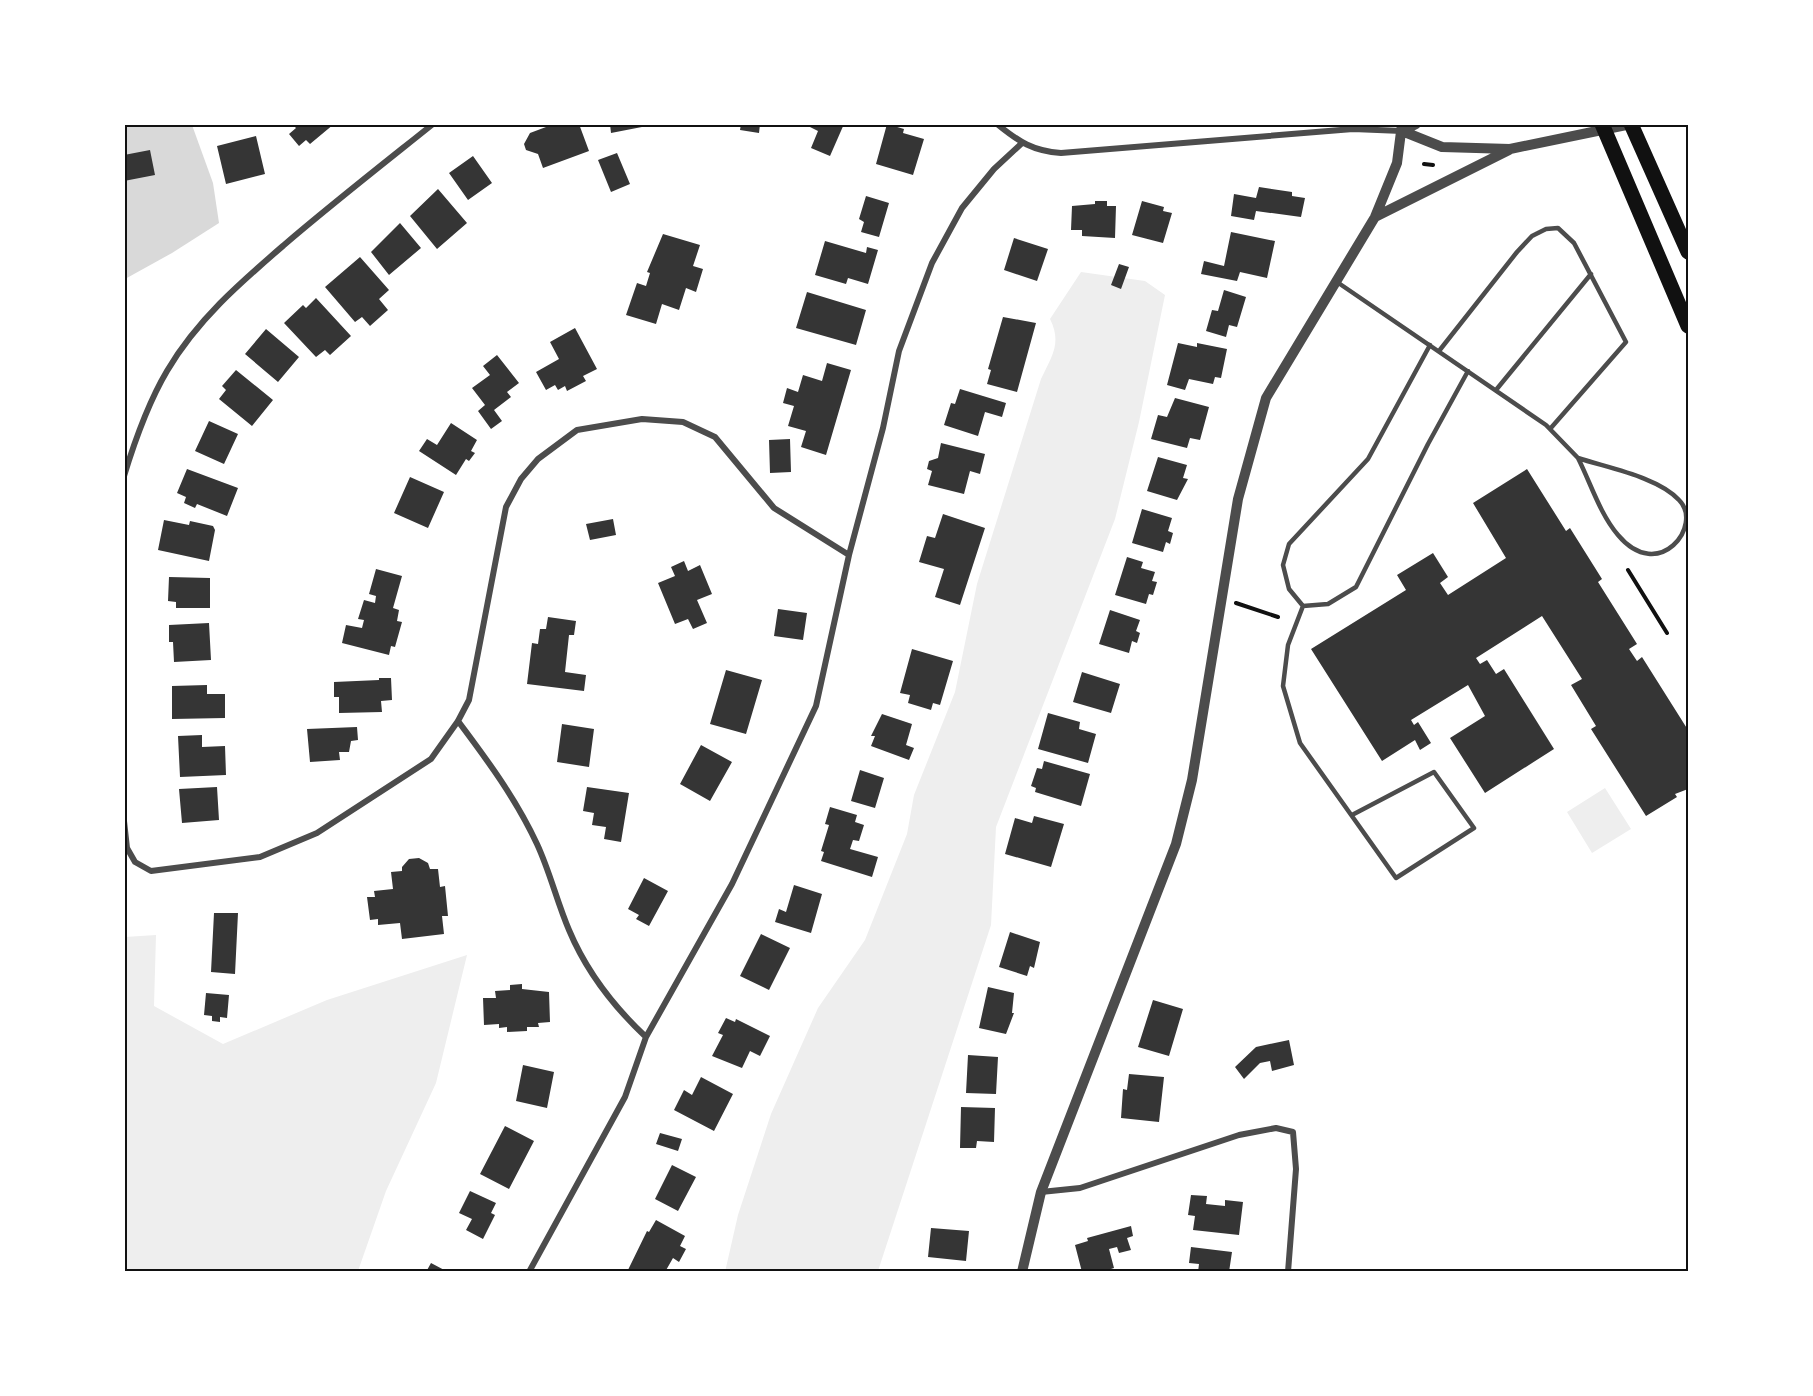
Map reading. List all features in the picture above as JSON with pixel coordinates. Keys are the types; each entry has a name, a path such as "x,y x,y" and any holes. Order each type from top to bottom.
{"main road":[{"path":"1602,124 1689,326"},
{"path":"1631,124 1689,252"}],"street":[{"path":"124,476 135,440 167,371 194,332 225,296 310,223 433,124"},
{"path":"997,124 1021,144 1040,152 1061,153 1353,129 1402,128 1416,124"},
{"path":"1402,128 1443,147 1510,149 1631,124"},
{"path":"1022,1272 1041,1192 1176,844 1192,780 1238,499 1266,398 1335,280 1375,218 1393,174 1402,128"},
{"path":"529,1272 625,1097 646,1037 732,884 816,706 849,555 883,428 899,351 932,263 962,208 994,170 1021,144"},
{"path":"1375,218 1510,149"},
{"path":"124,821 127,848 135,862 151,871 260,856 317,833 431,759 470,700 506,507 521,479 538,459 577,430 642,419 683,423 715,437 774,508 849,555"},
{"path":"458,721 510,792 538,846 569,932 592,976 620,1012 646,1037"},
{"path":"1041,1192 1080,1188 1239,1135 1276,1128 1293,1132 1296,1169 1288,1272"}],"lane":[{"path":"1439,351 1532,236 1546,229 1558,228 1574,243 1626,342 1550,429"},
{"path":"1496,390 1591,274"},
{"path":"1335,280 1550,429 1578,458 1606,517 1619,537 1641,554 1657,555 1672,547 1681,537 1685,524 1685,513 1681,501 1645,478 1578,458"},
{"path":"1304,606 1289,589 1283,565 1289,544 1368,459 1430,345"},
{"path":"1304,606 1328,604 1356,587 1428,444 1468,371"},
{"path":"1304,606 1288,645 1283,686 1300,743 1396,878 1474,828 1434,772 1352,815"}],"path":[{"path":"1424,164 1433,165"},
{"path":"1628,570 1667,633"},
{"path":"1222,598 1278,617"}],"shaded area":[{"path":"125,125 192,125 213,183 219,223 125,279"},
{"path":"1081,272 1145,281 1165,295 1139,422 1115,519 996,827 991,925 878,1271 725,1272 738,1215 771,1114 818,1008 865,940 907,834 914,795 955,692 977,584 1041,379 1054,349 1055,335 1050,319"},
{"path":"1605,788 1631,829 1592,853 1567,812"},
{"path":"156,935 154,1006 223,1044 327,1000 467,955 436,1083 386,1191 358,1271 125,1271 125,937"}],"building":[{"path":"292,124 334,124 310,144 306,140 299,146 289,134 296,128"},
{"path":"554,124 579,124 589,151 543,168 538,154 526,150 524,144 530,133"},
{"path":"610,124 647,124 647,126 611,133"},
{"path":"741,124 760,124 759,133 740,130"},
{"path":"804,124 844,124 830,156 811,148 818,131"},
{"path":"887,124 904,129 903,133 924,139 913,175 876,164"},
{"path":"256,136 265,174 226,184 217,146"},
{"path":"150,150 155,175 124,181 124,155"},
{"path":"617,153 630,184 611,192 598,160"},
{"path":"473,156 492,183 468,200 449,173"},
{"path":"1259,187 1292,192 1292,196 1305,198 1301,217 1256,211 1254,220 1231,216 1234,194 1256,198"},
{"path":"438,189 467,223 437,249 410,216"},
{"path":"866,196 889,203 879,237 861,232 864,222 859,219"},
{"path":"1095,201 1107,201 1107,206 1116,206 1115,238 1082,236 1082,230 1071,230 1072,206 1095,204"},
{"path":"1142,201 1164,207 1163,211 1172,213 1163,243 1132,235"},
{"path":"400,223 421,248 389,275 371,252"},
{"path":"1231,232 1275,241 1267,278 1240,272 1237,281 1201,274 1204,261 1224,266"},
{"path":"663,234 700,245 693,266 703,269 696,292 686,288 679,310 662,304 656,324 626,315 637,283 646,286 650,273 647,272"},
{"path":"1014,238 1048,249 1037,281 1004,270"},
{"path":"825,241 866,253 867,247 878,250 868,284 848,278 846,284 815,275"},
{"path":"360,257 389,290 379,299 388,310 370,326 362,317 355,322 325,287"},
{"path":"1119,264 1129,267 1121,289 1111,285"},
{"path":"1224,290 1246,297 1237,327 1229,325 1226,337 1206,331 1212,310 1218,311"},
{"path":"807,292 866,310 856,345 796,328"},
{"path":"316,298 351,336 330,355 325,350 316,357 284,323 303,305 306,308"},
{"path":"1003,317 1036,323 1017,392 987,384 991,370 988,369"},
{"path":"575,328 597,369 583,376 586,381 567,391 565,386 558,390 555,385 546,390 536,372 559,359 550,342"},
{"path":"266,329 299,357 278,382 245,354"},
{"path":"1178,343 1197,347 1197,343 1227,349 1221,378 1215,377 1213,384 1189,379 1185,390 1167,385"},
{"path":"497,355 519,383 507,392 511,397 494,410 502,421 491,429 478,411 485,405 472,388 490,375 483,366"},
{"path":"827,363 851,370 826,455 801,447 806,431 788,426 794,406 783,403 787,388 798,392 803,375 822,381"},
{"path":"236,370 273,400 252,426 219,399 226,390 222,386"},
{"path":"960,389 1006,403 1002,417 985,412 978,436 944,425 951,403 955,404"},
{"path":"1175,398 1209,407 1200,440 1190,438 1187,448 1151,439 1158,415 1167,417"},
{"path":"209,421 238,434 224,464 195,451"},
{"path":"451,423 477,440 471,451 475,453 469,461 466,459 456,475 419,451 427,439 437,445"},
{"path":"790,439 791,472 770,473 769,440"},
{"path":"941,443 985,454 980,474 970,471 964,494 928,485 932,471 927,469 929,461 938,458"},
{"path":"1158,457 1187,465 1183,478 1188,479 1177,500 1147,491"},
{"path":"187,469 238,488 227,516 197,504 195,508 184,503 186,497 177,493"},
{"path":"1527,469 1566,531 1570,528 1602,579 1598,582 1637,644 1629,649 1637,661 1642,657 1688,730 1688,789 1675,794 1677,797 1646,816 1591,729 1596,726 1571,685 1582,679 1542,616 1476,658 1480,664 1487,660 1496,674 1504,669 1554,749 1485,793 1450,738 1485,716 1468,685 1411,720 1414,725 1418,722 1431,743 1420,750 1415,740 1382,761 1311,649 1406,590 1397,575 1433,553 1448,577 1440,583 1448,595 1506,558 1473,503"},
{"path":"410,477 444,492 428,528 394,513"},
{"path":"1142,509 1172,518 1168,531 1173,533 1170,544 1166,542 1163,552 1132,543"},
{"path":"943,514 985,528 960,605 935,597 944,569 919,562 927,536 935,538"},
{"path":"613,519 616,535 590,540 586,524"},
{"path":"164,520 189,525 190,521 213,526 215,530 209,561 158,550"},
{"path":"1127,557 1143,562 1141,568 1155,572 1152,581 1157,582 1153,595 1149,594 1146,604 1115,595"},
{"path":"684,561 688,571 700,565 712,594 697,600 707,623 693,629 688,619 675,624 658,583 675,576 671,567"},
{"path":"376,569 402,576 393,608 399,610 397,621 402,622 395,647 391,646 389,655 342,643 346,625 362,628 364,620 358,619 364,600 375,603 376,596 369,594"},
{"path":"169,577 210,578 210,608 176,608 176,602 168,601"},
{"path":"778,609 807,613 803,640 774,636"},
{"path":"1110,610 1140,620 1136,631 1140,633 1137,643 1132,641 1129,653 1099,644"},
{"path":"548,617 576,621 574,635 569,635 565,672 586,675 584,691 527,684 532,643 538,644 540,629 546,629"},
{"path":"209,623 211,660 174,662 173,642 169,642 169,625"},
{"path":"912,649 953,661 940,705 933,703 931,710 908,703 910,695 900,693"},
{"path":"726,670 762,680 746,734 710,724"},
{"path":"1082,672 1120,684 1111,713 1073,702"},
{"path":"379,678 391,678 392,700 381,701 382,712 339,713 339,697 334,697 334,682 379,680"},
{"path":"207,685 207,694 225,694 225,718 172,719 172,686"},
{"path":"1048,713 1080,722 1079,729 1096,734 1088,763 1038,749"},
{"path":"882,714 912,724 906,745 914,748 909,760 871,746 875,736 871,736"},
{"path":"562,724 594,729 589,767 557,762"},
{"path":"357,727 358,740 351,741 349,752 339,752 340,760 310,762 307,729"},
{"path":"202,735 202,747 225,746 226,775 180,777 178,736"},
{"path":"701,745 732,762 710,801 680,784"},
{"path":"1044,761 1090,774 1081,806 1035,792 1036,788 1031,786 1037,768 1042,769"},
{"path":"860,770 884,778 875,808 851,801"},
{"path":"217,787 219,820 182,823 179,789"},
{"path":"587,787 629,793 621,842 604,839 606,827 592,825 594,813 583,811"},
{"path":"830,807 857,815 855,822 864,825 859,841 853,840 850,849 878,857 872,877 821,861 824,852 821,851 829,825 825,824"},
{"path":"1034,816 1064,824 1051,867 1005,854 1015,818 1032,823"},
{"path":"419,858 428,863 430,869 438,869 440,887 445,886 448,916 442,916 444,934 402,939 400,923 378,925 378,919 370,920 367,897 375,897 374,891 393,889 391,872 402,871 402,867 409,859"},
{"path":"644,878 668,891 649,926 636,919 639,915 628,909"},
{"path":"794,885 822,894 811,933 775,922 779,909 786,912"},
{"path":"214,913 238,913 235,974 211,972"},
{"path":"1010,932 1040,942 1034,968 1030,966 1027,976 999,967"},
{"path":"761,934 790,948 769,990 740,976"},
{"path":"522,984 522,989 549,992 550,1022 538,1023 539,1027 527,1027 527,1031 507,1032 507,1027 499,1028 499,1024 484,1025 483,998 496,998 495,991 510,990 510,985"},
{"path":"988,987 1014,993 1012,1013 1014,1013 1006,1034 979,1028"},
{"path":"206,993 229,995 227,1018 220,1017 220,1022 212,1021 212,1016 204,1015"},
{"path":"1153,1000 1183,1009 1169,1056 1138,1047"},
{"path":"726,1018 735,1022 736,1019 770,1036 760,1056 750,1051 742,1068 712,1056 723,1035 718,1033"},
{"path":"1289,1040 1294,1065 1272,1071 1270,1061 1260,1063 1244,1079 1235,1067 1256,1047"},
{"path":"968,1055 998,1057 996,1094 966,1093"},
{"path":"523,1065 554,1072 547,1108 516,1101"},
{"path":"1129,1074 1164,1077 1159,1122 1121,1118 1123,1089 1127,1090"},
{"path":"701,1077 733,1094 714,1131 674,1110 684,1090 692,1095"},
{"path":"961,1107 995,1108 994,1142 977,1141 976,1148 960,1148"},
{"path":"505,1126 534,1141 509,1189 480,1174"},
{"path":"660,1133 682,1139 678,1151 656,1144"},
{"path":"672,1165 696,1177 678,1211 655,1199"},
{"path":"470,1191 496,1203 491,1213 495,1215 483,1239 466,1230 472,1219 459,1213"},
{"path":"1191,1195 1207,1196 1206,1204 1225,1206 1225,1200 1243,1202 1239,1235 1193,1230 1195,1216 1188,1215"},
{"path":"656,1220 685,1236 680,1246 686,1249 679,1262 673,1258 665,1272 627,1272 647,1231 649,1232"},
{"path":"1131,1226 1133,1236 1127,1238 1131,1250 1119,1253 1117,1247 1109,1249 1114,1268 1102,1272 1082,1272 1075,1245 1088,1241 1087,1238"},
{"path":"931,1228 969,1231 966,1261 928,1257"},
{"path":"1191,1247 1232,1252 1229,1272 1198,1272 1199,1264 1189,1263"},
{"path":"431,1263 448,1272 426,1272"}]}
